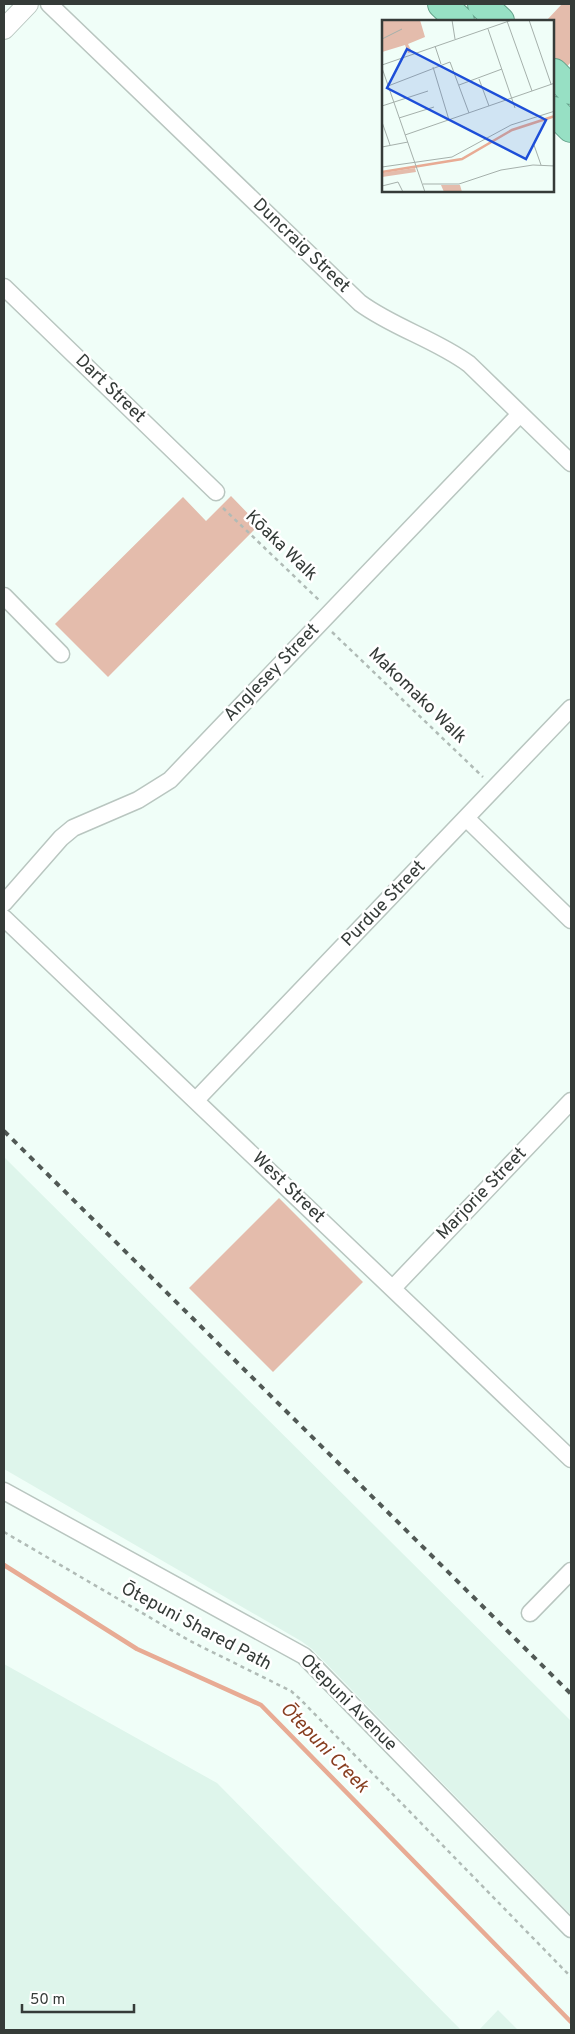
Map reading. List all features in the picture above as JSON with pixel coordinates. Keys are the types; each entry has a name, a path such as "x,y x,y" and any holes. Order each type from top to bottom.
{"highway":[{"path":"442,4 459,20"},
{"path":"482,4 499,20"},
{"path":"555,74 571,90"},
{"path":"555,112 571,128"}],"street":[{"path":"4,30 28,4"},
{"name":"Duncraig Street","path":"49,4 360,303 378,315 456,354 469,364 571,463"},
{"name":"Dart Street","path":"4,287 216,492"},
{"name":"Anglesey Street","path":"4,903 73,828 138,800 170,780 520,414"},
{"path":"4,596 61,654"},
{"name":"Purdue Street","path":"196,1100 571,708"},
{"path":"466,818 571,920"},
{"name":"West Street","path":"4,918 571,1459"},
{"name":"Marjorie Street","path":"393,1288 571,1101"},
{"name":"Otepuni Avenue","path":"4,1491 304,1656 571,1929"},
{"path":"530,1613 571,1571"}],"path":[{"name":"Kōaka Walk","path":"223,508 322,603"},
{"name":"Makomako Walk","path":"330,631 485,779"},
{"name":"Ōtepuni Shared Path","path":"4,1532 161,1625 280,1685 300,1699 571,1977"}],"shaded area":[{"path":"562,4 571,4 571,62 563,71 555,61 555,20 547,20"},
{"path":"231,496 259,525 108,677 55,624 183,497 206,521"},
{"path":"4,1157 571,1721 571,1915 312,1649 4,1469"},
{"path":"279,1198 363,1282 273,1372 189,1288"},
{"path":"4,1664 217,1783 461,2030 4,2030"},
{"path":"498,2010 518,2030 479,2030"}],"waterway":[{"name":"Ōtepuni Creek","path":"4,1565 137,1649 261,1705 571,2022"}],"railway":[{"path":"4,1131 571,1694"}]}
